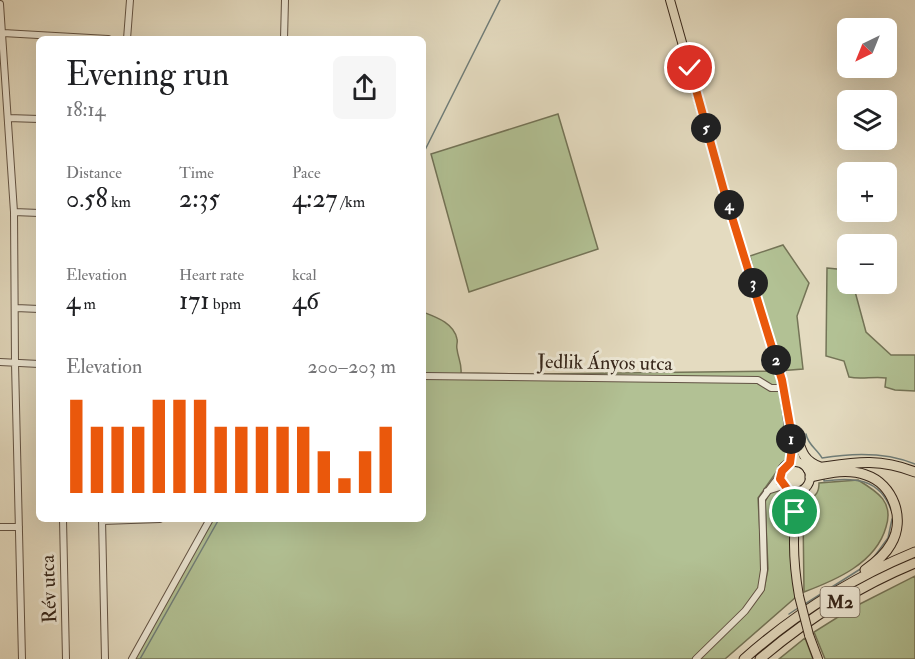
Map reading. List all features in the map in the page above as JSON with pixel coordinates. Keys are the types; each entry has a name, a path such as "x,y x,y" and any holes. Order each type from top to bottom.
{"highway":[{"path":"790,429 795,431 804,458 812,465 820,467"},
{"path":"809,473 820,467 870,461 891,464 915,472"},
{"path":"809,473 840,471 862,474 878,481 894,500 897,527 892,543 881,557 848,585"},
{"name":"M2","path":"744,659 810,608 848,585 915,552"},
{"name":"M2","path":"760,659 814,618 852,595 915,563"},
{"path":"767,659 783,640"}],"main road":[{"path":"670,0 724,191 784,388 794,463 809,473 807,487 801,491 795,512 796,571 799,596 818,659"},
{"path":"794,463 785,466 781,474 795,512"},
{"path":"786,488 801,491"}],"street":[{"path":"127,36 130,0"},
{"path":"284,36 285,0"},
{"name":"Rév utca","path":"0,4 14,212 22,659"},
{"path":"3,33 56,36"},
{"path":"8,118 36,119"},
{"path":"14,212 36,213"},
{"path":"16,308 36,309"},
{"path":"0,362 36,364"},
{"name":"Jedlik Ányos utca","path":"426,376 758,380 771,388 784,388"},
{"path":"696,659 745,611 761,589 764,570 761,503 766,492 781,474"},
{"path":"766,492 786,488"},
{"name":"Rév utca","path":"63,522 66,659"},
{"path":"102,522 105,659"},
{"path":"132,659 208,522"},
{"path":"0,527 19,527"}],"green space":[{"path":"558,114 598,249 469,292 431,154"},
{"path":"783,245 809,283 797,316 803,369 778,371 792,458 790,463 782,464 758,498 762,570 760,588 744,609 692,659 134,659 210,522 426,522 426,313 444,321 455,333 461,373 777,371 750,256"},
{"path":"827,268 837,269 837,294 856,294 866,332 891,355 915,355 915,391 885,387 886,378 849,377 844,361 826,356"},
{"path":"858,480 878,494 886,504 888,518 881,540 864,560 853,568 829,582 804,592 803,512 805,504 817,493 819,483"},
{"path":"784,490 791,503 796,597 725,659 700,659 746,613 764,590 768,569 765,502 770,492"},
{"path":"915,576 915,659 825,659 814,632 854,607"},
{"path":"805,638 813,659 779,659"}],"waterway":[{"path":"426,148 500,0"},
{"path":"806,434 822,458 869,455 892,457 915,464"},
{"path":"824,479 824,481 855,480 873,486 880,491 891,510"},
{"path":"874,557 888,538 892,519"},
{"path":"140,659 217,522"},
{"path":"805,604 862,568"},
{"path":"789,614 798,608"}],"route":[{"path":"690,68 724,191 784,388 792,448 790,463 785,466 780,479 788,490 795,512"}]}
